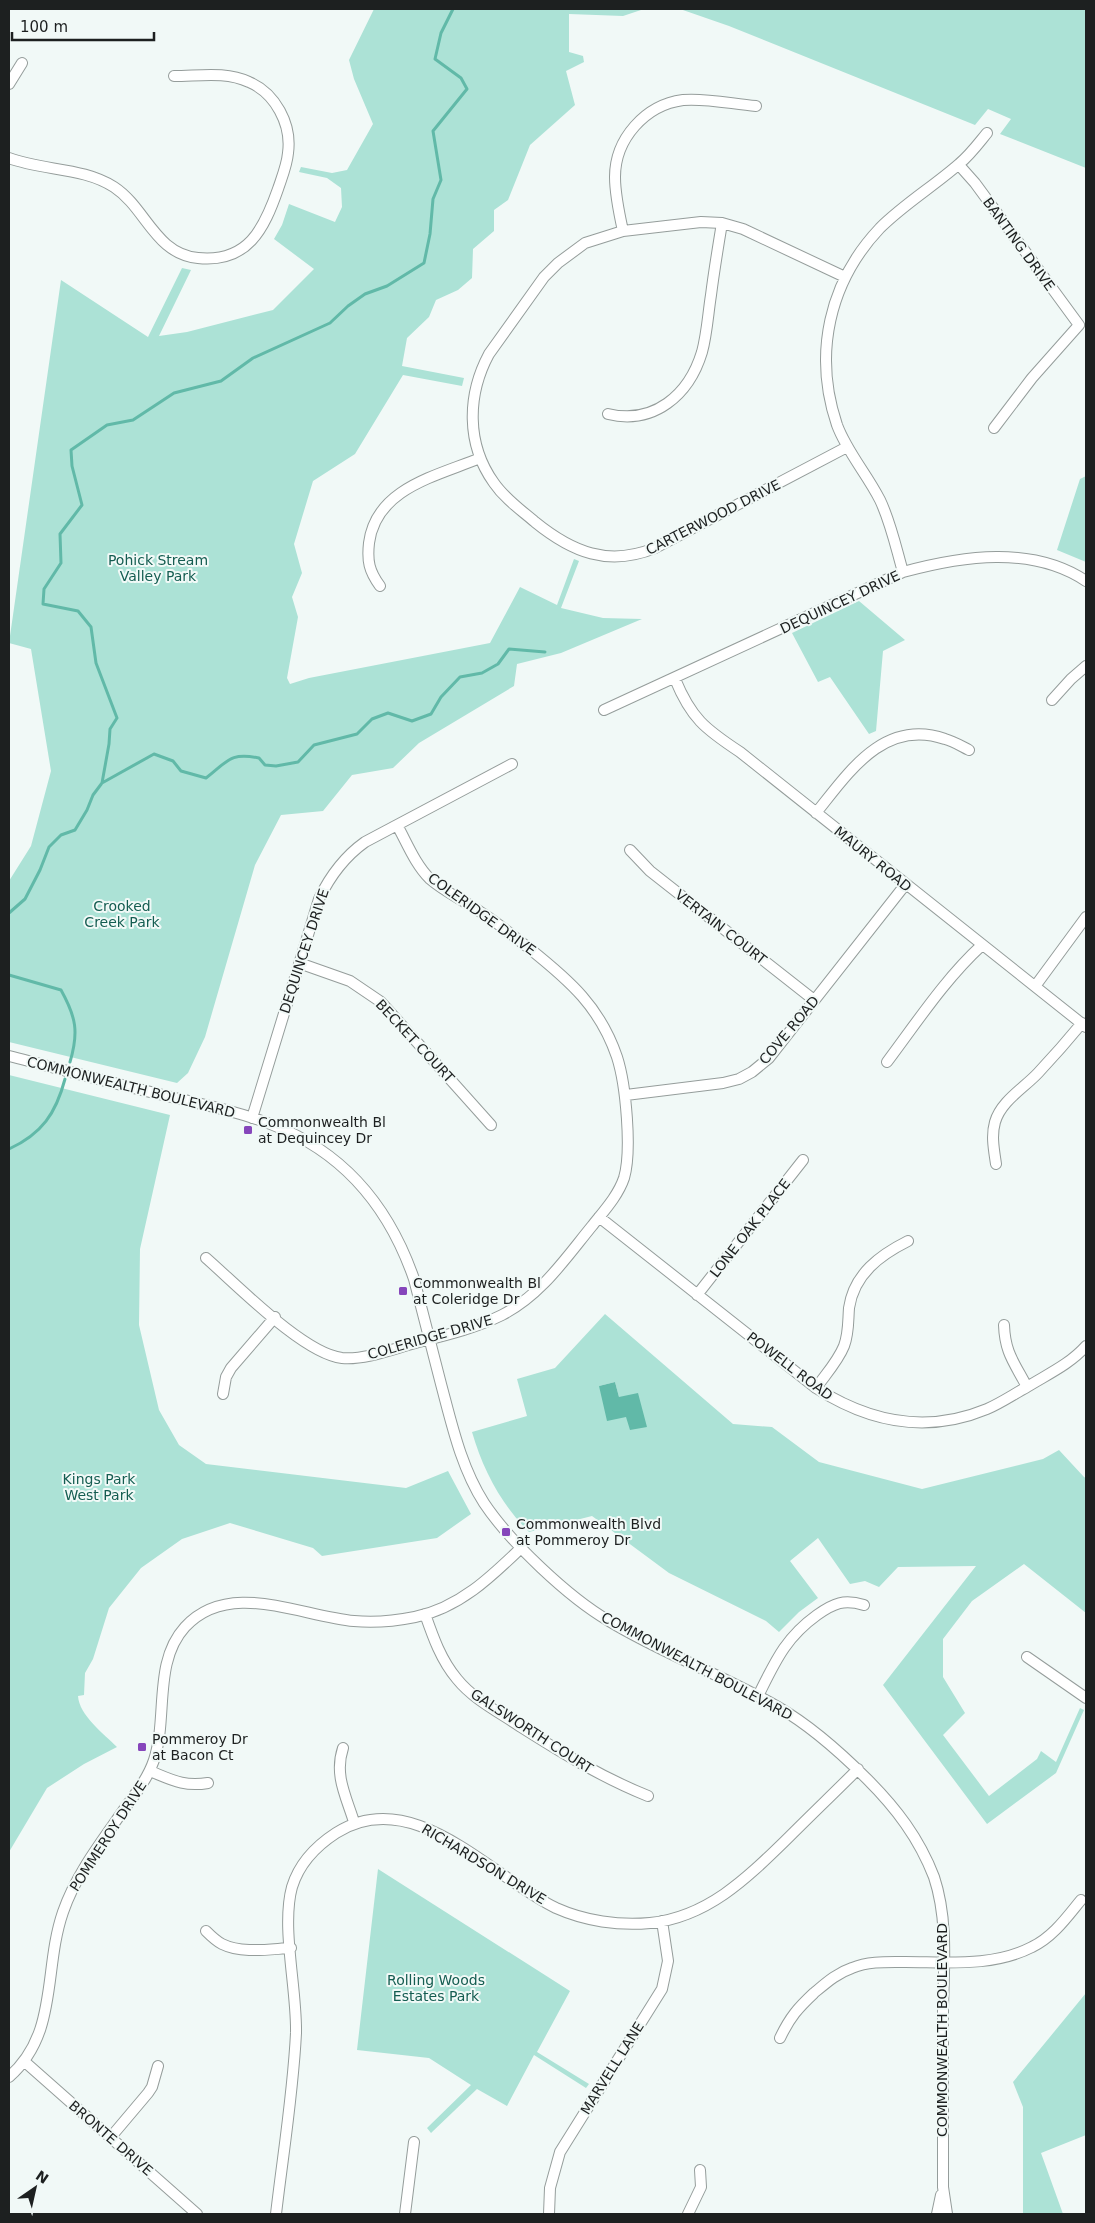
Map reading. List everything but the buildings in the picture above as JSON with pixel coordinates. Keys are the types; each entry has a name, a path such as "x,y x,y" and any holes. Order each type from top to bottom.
{"street":[{"path":"9,84 22,63"},
{"path":"9,158 41,168 84,174 108,183 126,196 159,239 179,253 190,257 209,259 234,253 251,242 266,223 287,162 289,142 286,125 280,111 271,98 247,81 224,75 174,76"},
{"path":"623,230 616,189 616,164 627,136 637,123 657,108 685,100 756,106"},
{"path":"903,572 890,527 880,502 847,447 832,406 826,364 830,323 844,277 866,245 881,228 958,165 987,133"},
{"name":"BANTING DRIVE","path":"958,165 975,183 1083,328 1032,378 994,428"},
{"name":"CARTERWOOD DRIVE","path":"844,277 742,229 722,223 701,222 623,230 585,243 558,263 544,277 489,354 478,377 472,402 472,423 480,458 494,483 505,496 554,537 584,552 617,557 638,554 655,548 847,447"},
{"path":"608,414 622,418 634,418 656,411 674,398 693,373 702,350 722,223"},
{"path":"380,586 372,574 368,555 370,533 376,518 384,507 400,492 413,485 480,458"},
{"name":"DEQUINCEY DRIVE","path":"604,710 903,572 966,560 1010,557 1045,563 1086,581"},
{"path":"1052,700 1070,679 1086,666"},
{"name":"MAURY ROAD","path":"674,679 689,710 703,726 982,945 1036,985 1084,1025"},
{"path":"816,813 859,761 870,751 886,742 907,736 929,736 946,739 969,750"},
{"name":"DEQUINCEY DRIVE","path":"252,1118 319,899 333,873 359,847 512,764"},
{"name":"COLERIDGE DRIVE","path":"206,1258 314,1348 342,1358 365,1356 486,1323 522,1303 552,1276 618,1192 626,1171 626,1095 618,1060 598,1016 583,995 559,972 496,922 432,880 412,854 397,825"},
{"name":"VERTAIN COURT","path":"630,850 650,871 814,1000"},
{"name":"COVE ROAD","path":"626,1095 723,1084 752,1072 769,1058 905,885"},
{"path":"1036,985 1086,917"},
{"path":"887,1062 942,988 965,961 982,945"},
{"name":"BECKET COURT","path":"299,962 350,981 381,1002 491,1125"},
{"path":"996,1164 993,1133 995,1121 1010,1099 1039,1073 1084,1025"},
{"name":"COMMONWEALTH BOULEVARD","path":"9,1056 252,1118 284,1129 315,1146 346,1170 371,1196 391,1225 405,1255 430,1339 455,1439 467,1470 486,1506 522,1547 564,1587 607,1620 640,1639 758,1696 815,1731 858,1769 897,1810 912,1831 925,1855 935,1881 941,1906 944,1962 943,2187 947,2214"},
{"name":"LONE OAK PLACE","path":"697,1295 803,1160"},
{"name":"POWELL ROAD","path":"599,1217 816,1388 838,1402 861,1412 900,1421 926,1422 974,1414 1000,1402 1064,1365 1086,1346"},
{"path":"816,1388 844,1346 848,1332 849,1306 860,1279 880,1257 908,1241"},
{"path":"223,1394 226,1377 232,1368 275,1317"},
{"path":"1004,1325 1005,1344 1027,1387"},
{"name":"POMMEROY DRIVE","path":"9,2077 24,2062 40,2035 45,2019 57,1932 70,1894 83,1869 150,1771 160,1736 164,1676 170,1650 185,1627 204,1612 223,1604 244,1602 356,1621 387,1621 425,1614 455,1601 475,1589 522,1547"},
{"path":"758,1696 782,1650 802,1626 837,1603 851,1601 864,1606"},
{"name":"GALSWORTH COURT","path":"425,1614 435,1644 445,1662 458,1680 473,1695 574,1761 617,1783 648,1796"},
{"path":"1027,1657 1086,1698"},
{"path":"343,1748 338,1762 339,1771 354,1822"},
{"name":"RICHARDSON DRIVE","path":"276,2214 296,2033 289,1901 299,1871 319,1845 354,1822 369,1819 392,1819 424,1826 438,1833 542,1900 571,1914 611,1923 628,1924 662,1921 697,1910 737,1886 858,1769"},
{"path":"150,1771 181,1784 193,1786 208,1783"},
{"path":"780,2038 789,2018 796,2010 827,1982 846,1970 876,1962 988,1961 1014,1955 1032,1947 1058,1928 1081,1900"},
{"name":"MARVELL LANE","path":"549,2214 550,2188 560,2152 662,1989 668,1961 662,1921"},
{"path":"206,1931 220,1944 229,1947 253,1950 291,1948"},
{"name":"BRONTE DRIVE","path":"24,2062 197,2214"},
{"path":"110,2138 148,2093 152,2087 158,2066"},
{"path":"405,2214 414,2142"},
{"path":"688,2214 701,2188 700,2170"},
{"name":"COMMONWEALTH BOULEVARD","path":"938,2214 943,2187"}],"green space":[{"name":"Pohick Stream Valley Park","path":"374,9 644,9 623,16 569,14 569,52 583,56 584,62 566,71 575,105 530,145 508,200 494,210 494,231 473,249 472,278 458,290 436,300 429,317 407,338 402,366 464,378 462,386 403,375 355,454 313,481 294,544 302,573 292,597 298,617 287,678 290,684 309,678 490,643 520,587 557,605 574,559 579,561 561,608 603,618 642,619 561,653 517,664 514,686 419,743 393,768 352,775 323,811 281,815 255,865 205,1037 188,1073 177,1083 9,1042 9,881 31,846 51,771 31,649 9,643 61,280 148,337 182,268 191,270 159,336 187,332 273,310 314,269 274,239 282,225 289,204 335,222 342,207 341,188 327,178 299,172 301,167 332,173 347,170 373,124 354,79 349,60"},
{"path":"680,9 1086,9 1086,168 1000,134 1011,119 988,109 975,125 729,26"},
{"path":"1086,476 1086,562 1057,550 1080,479"},
{"path":"859,601 905,640 883,651 876,731 869,734 830,677 818,682 792,633"},
{"name":"Kings Park West Park","path":"9,1075 170,1115 140,1249 139,1325 159,1410 179,1445 206,1464 406,1488 448,1471 471,1514 437,1538 322,1556 313,1548 230,1523 182,1539 141,1568 109,1608 93,1659 85,1673 84,1695 78,1696 79,1703 87,1717 117,1747 84,1764 47,1788 9,1852"},
{"path":"605,1314 733,1424 772,1427 819,1462 922,1489 1043,1459 1059,1450 1086,1478 1086,1613 1024,1564 972,1601 943,1639 943,1677 965,1713 943,1735 989,1796 1037,1759 1041,1751 1056,1762 1080,1708 1084,1710 1056,1773 987,1824 883,1685 976,1566 898,1567 879,1587 865,1581 850,1584 818,1538 790,1561 818,1598 799,1612 779,1632 766,1621 669,1573 592,1516 529,1532 510,1510 494,1486 476,1446 472,1432 527,1416 517,1379 555,1368","holes":["615,1382 619,1397 647,1427 626,1416 599,1386"]},
{"name":"Rolling Woods Estates Park","path":"378,1869 570,1991 537,2052 589,2084 586,2088 534,2055 507,2106 477,2089 431,2133 427,2128 471,2085 429,2058 357,2050"},
{"path":"1086,1993 1086,2135 1041,2153 1063,2214 1023,2214 1023,2107 1013,2082"}],"shaded area":[{"path":"615,1382 619,1397 638,1393 647,1427 630,1430 626,1417 607,1421 599,1386"}],"waterway":[{"path":"102,783 110,729 117,718 96,663 91,627 78,611 43,604 44,589 61,563 60,534 82,505 72,466 71,450 107,425 133,420 174,393 221,381 253,358 330,323 348,306 365,294 387,286 424,263 430,234 433,199 441,180 433,131 467,89 461,78 435,59 441,33 453,9"},
{"path":"9,913 25,899 49,847 61,835 75,830 87,810 93,795 102,783 154,754 173,761 181,771 206,778 235,757 249,756 259,758 265,765 276,766 298,762 314,745 357,734 372,719 388,713 412,721 431,714 441,697 460,677 482,673 498,664 509,649 545,652"},
{"path":"9,975 61,990 73,1017 75,1033 70,1062"},
{"path":"9,1149 30,1137 46,1121 57,1102 65,1079"}],"place":[{"name":"Commonwealth Bl at Dequincey Dr","path":"248,1130"},
{"name":"Commonwealth Bl at Coleridge Dr","path":"403,1291"},
{"name":"Commonwealth Blvd at Pommeroy Dr","path":"506,1532"},
{"name":"Pommeroy Dr at Bacon Ct","path":"142,1747"}],"park label":[{"name":"Crooked Creek Park","path":"122,914"}]}
